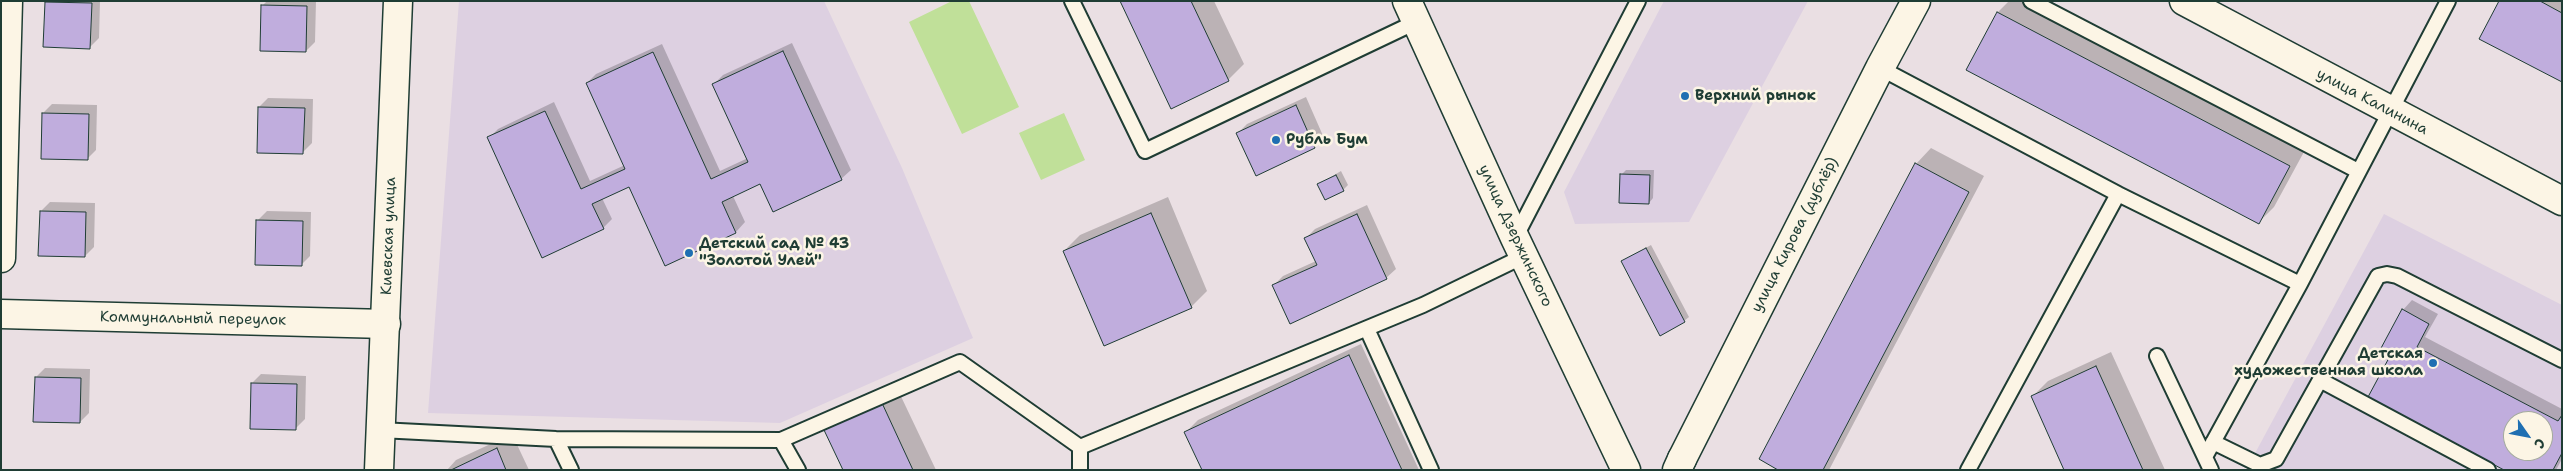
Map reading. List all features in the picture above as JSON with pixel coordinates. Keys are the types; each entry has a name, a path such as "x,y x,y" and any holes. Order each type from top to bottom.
{"street":[{"path":"1,258 8,1"},
{"name":"Киевская улица","path":"379,470 398,1"},
{"name":"улица Кирова (дублёр)","path":"1679,464 1880,68 1916,1"},
{"name":"улица Калинина","path":"2184,1 2390,112 2562,201"},
{"name":"улица Дзержинского","path":"1411,12 1519,247 1626,470"},
{"name":"Коммунальный переулок","path":"1,314 386,324"}],"lane":[{"path":"1072,1 1145,151 1411,12"},
{"path":"1080,447 1367,329 1519,247 1638,1"},
{"path":"2030,1 2358,171"},
{"path":"2205,457 2300,284 2448,1"},
{"path":"1880,68 2118,194 2300,284"},
{"path":"1968,470 2118,194"},
{"path":"2213,442 2250,462 2260,465 2268,464 2276,459 2372,283 2378,276 2387,274 2397,276 2562,360"},
{"path":"1367,329 1431,470"},
{"path":"2157,356 2211,470"},
{"path":"380,430 556,439 780,440 960,362 1080,447"},
{"path":"2320,380 2488,470"},
{"path":"556,439 571,470"},
{"path":"780,440 798,470"},
{"path":"1080,447 1080,470"}],"shaded area":[{"name":"Детский сад № 43 \"Золотой Улей\"","path":"459,1 824,1 902,168 973,338 780,423 428,413"},
{"name":"Верхний рынок","path":"1664,1 1808,1 1689,222 1575,224 1564,192"},
{"name":"Детская художественная школа","path":"2384,214 2562,305 2562,470 2246,470"}],"green space":[{"path":"952,1 969,1 1019,107 962,134 909,22"},
{"path":"1064,113 1085,160 1041,180 1019,133"}],"building":[{"path":"1120,1 1191,1 1229,81 1171,109"},
{"path":"2499,1 2540,1 2562,13 2562,82 2479,39"},
{"path":"45,2 92,3 90,49 43,47"},
{"path":"261,5 307,6 306,52 260,51"},
{"path":"1997,12 2290,166 2259,224 1966,70"},
{"path":"783,51 842,180 773,212 760,184 722,202 736,233 665,266 629,187 592,204 604,229 542,258 487,137 545,111 581,189 625,169 586,83 653,52 711,179 748,162 712,84"},
{"name":"Рубль Бум","path":"1296,105 1315,148 1256,176 1236,133"},
{"path":"258,107 305,108 303,154 257,153"},
{"path":"42,113 89,114 88,160 41,159"},
{"path":"1915,163 1969,192 1823,470 1778,470 1759,459"},
{"path":"1620,174 1650,175 1649,204 1619,203"},
{"path":"1336,175 1344,191 1325,200 1317,184"},
{"path":"40,211 86,212 85,257 38,256"},
{"path":"1151,213 1192,308 1104,346 1063,251"},
{"path":"1357,214 1387,279 1290,324 1272,285 1317,265 1304,238"},
{"path":"256,220 303,221 302,266 255,265"},
{"path":"1646,248 1685,322 1660,336 1621,261"},
{"path":"2402,309 2429,324 2417,347 2539,411 2503,411 2503,461 2553,461 2553,418 2558,421 2562,415 2562,453 2553,470 2504,470 2368,397 2390,356 2380,350"},
{"path":"1349,355 1402,470 1202,470 1184,432"},
{"path":"2096,366 2143,470 2064,470 2031,396"},
{"path":"35,377 81,378 80,423 33,422"},
{"path":"251,383 297,384 296,430 250,429"},
{"path":"882,403 913,470 843,470 824,430"},
{"path":"497,448 506,470 451,470"}],"place":[{"name":"Верхний рынок","path":"1685,96"},
{"name":"Рубль Бум","path":"1276,140"},
{"name":"Детский сад № 43 \"Золотой Улей\"","path":"689,253"},
{"name":"Детская художественная школа","path":"2433,363"}]}
